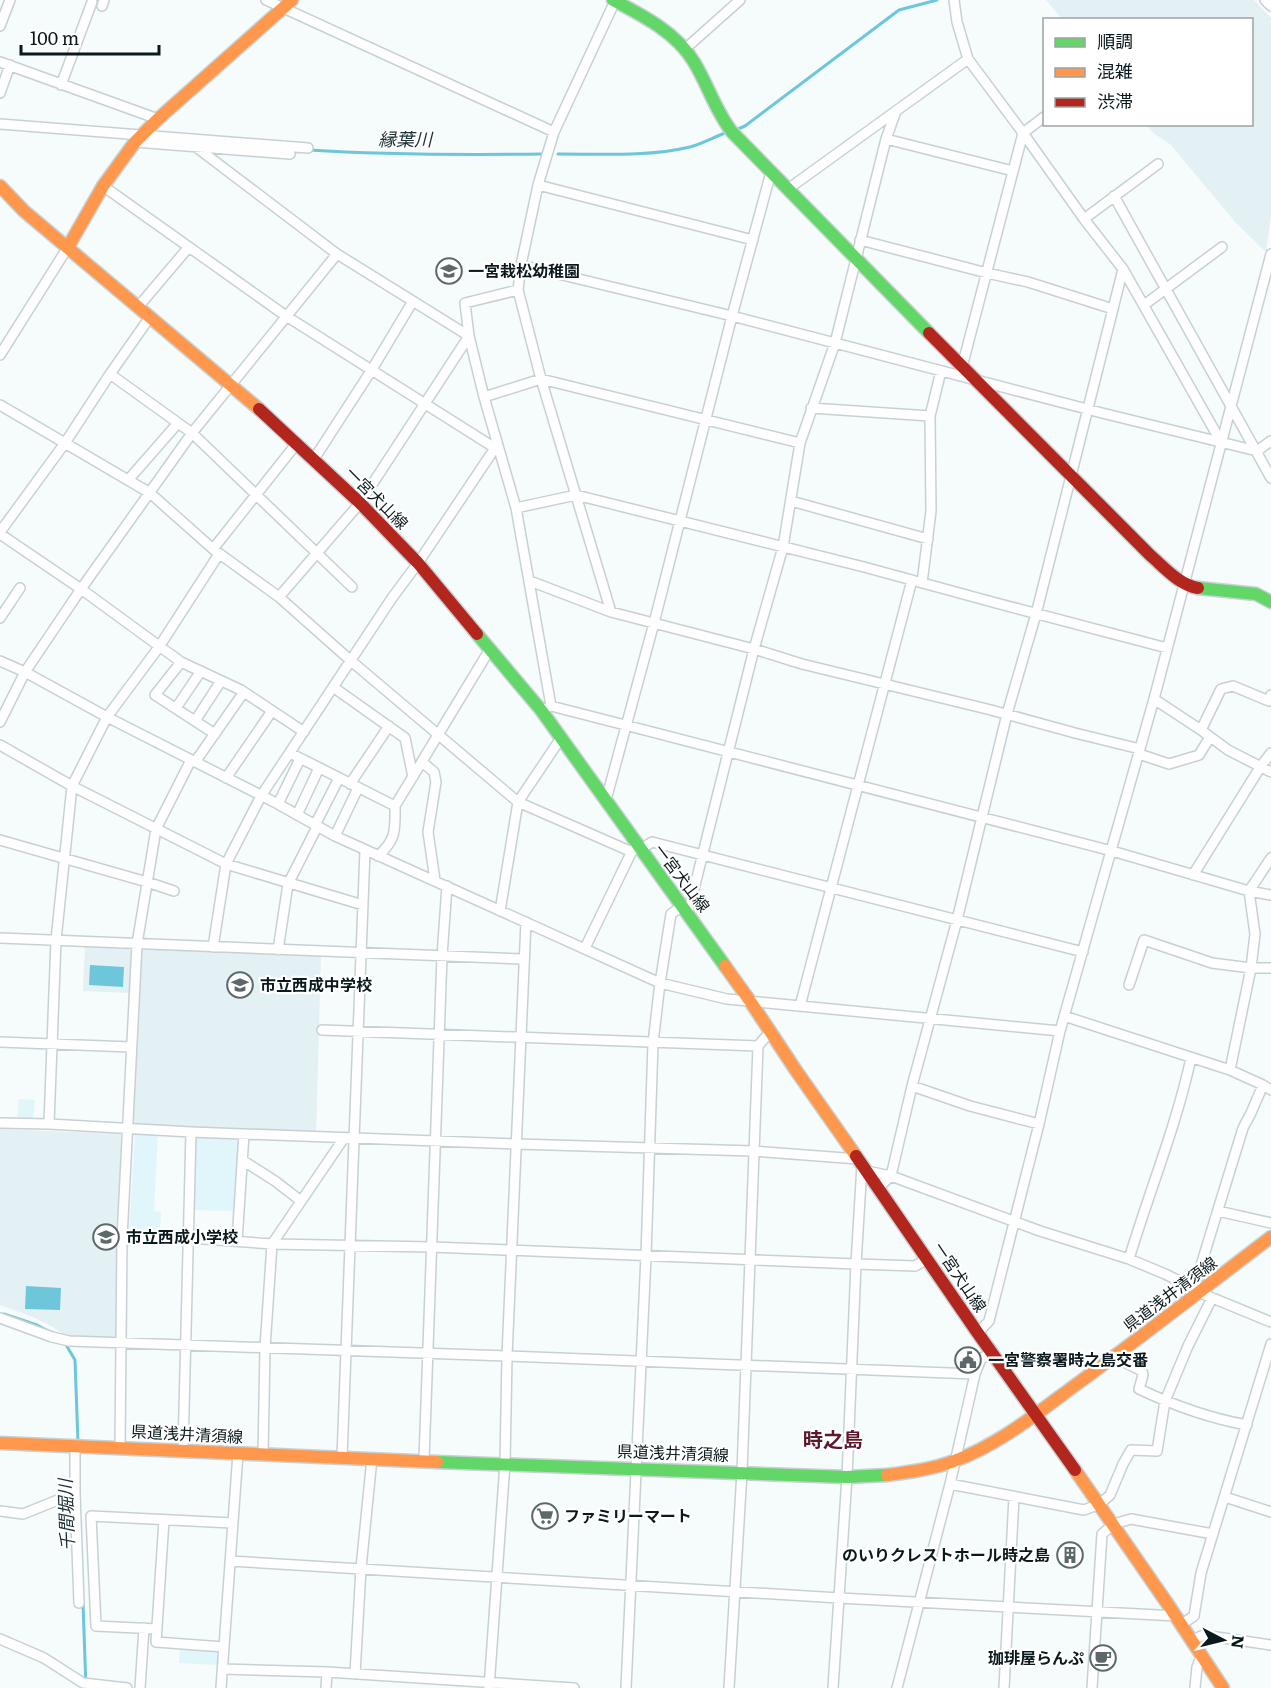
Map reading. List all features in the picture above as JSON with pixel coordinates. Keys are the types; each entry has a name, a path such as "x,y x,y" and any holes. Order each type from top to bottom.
{"main road":[{"path":"621,2 686,50 716,108 738,140 1150,555 1190,587 1256,594 1271,602"},
{"path":"68,247 103,186 138,139 287,4"},
{"name":"一宮犬山線","path":"0,186 24,211 232,385 314,459 418,563 490,649 546,708 561,738 606,800 636,849 685,910 750,1001 769,1032 879,1187 991,1352 1114,1524 1224,1688"},
{"name":"県道浅井清須線","path":"0,1443 847,1477 895,1475 956,1461 988,1445 1036,1414 1119,1353 1196,1290 1271,1238"}],"street":[{"path":"0,26 10,0"},
{"path":"266,0 287,4 554,132"},
{"path":"686,50 740,0"},
{"path":"956,0 957,22 968,58 1084,219 1123,269 1221,442"},
{"path":"1265,0 1271,6"},
{"path":"61,84 92,2"},
{"path":"611,612 541,379 518,290 538,185 554,132 621,2"},
{"path":"788,189 968,58"},
{"path":"0,62 158,119"},
{"path":"0,93 10,65"},
{"path":"626,1688 646,1256 653,1043 671,914 685,910 703,854 754,649 783,547 800,443 835,343 886,140 896,111"},
{"path":"962,367 1023,133 1043,118"},
{"path":"0,124 199,144 308,148"},
{"path":"886,140 1013,171"},
{"path":"199,144 337,254 469,336"},
{"path":"259,148 290,154"},
{"path":"1084,219 1158,164"},
{"path":"606,800 771,172"},
{"path":"538,185 753,240"},
{"path":"103,186 286,316 497,448"},
{"path":"1114,196 1271,478"},
{"path":"860,240 1028,282 1113,309"},
{"path":"0,355 68,247"},
{"path":"1144,305 1222,247"},
{"path":"138,307 188,248"},
{"path":"0,722 25,672 192,433 337,254"},
{"path":"978,1333 989,1321 1060,1031 1154,699 1271,254"},
{"path":"521,265 732,316 1257,451 1271,441"},
{"path":"879,1187 891,1176 912,1086 983,818 1007,714 1036,614 1123,269"},
{"path":"518,290 465,303 469,336 484,397 516,508 530,581 546,708 625,725 1112,851 1249,891 1271,895"},
{"path":"1260,298 1271,301"},
{"path":"314,459 413,301"},
{"path":"150,317 65,443 0,533 181,662 244,692 304,732"},
{"path":"279,597 360,503 469,336"},
{"path":"800,1006 884,684 917,582 928,538 930,416 941,371"},
{"path":"110,374 192,433 352,587"},
{"path":"484,397 541,379 800,443"},
{"path":"0,405 150,493 216,551 279,597 518,802 636,849"},
{"path":"811,408 930,416"},
{"path":"129,479 178,423"},
{"path":"49,1124 56,940 72,786 107,717 159,647 216,551 297,443"},
{"path":"213,947 226,864 261,796 392,598 497,448"},
{"path":"516,508 576,495 1167,648"},
{"path":"790,501 928,538"},
{"path":"530,581 611,612 754,649 802,664 1007,714 1139,751 1169,764 1199,755 1210,737"},
{"path":"0,618 4,604 20,588"},
{"path":"378,856 389,847 395,832 396,806 490,649"},
{"path":"0,661 278,804 335,836 660,983 727,999 1060,1031"},
{"path":"181,662 155,695 215,734"},
{"path":"176,708 201,671"},
{"path":"195,721 221,681"},
{"path":"1201,730 1221,689 1233,686 1269,700 1271,695"},
{"path":"333,687 405,738 413,777"},
{"path":"120,1448 122,1238 131,1047 137,944 147,882 156,829 193,761 244,692"},
{"path":"1154,699 1228,750 1271,772"},
{"path":"226,778 272,711"},
{"path":"335,836 354,786 389,726"},
{"path":"500,911 518,802 561,738"},
{"path":"0,745 72,786 226,864 363,905"},
{"path":"290,753 396,806"},
{"path":"1192,875 1271,753"},
{"path":"278,804 300,759"},
{"path":"422,762 434,772 436,782 428,832 435,880"},
{"path":"297,815 319,768"},
{"path":"278,950 288,884 339,778"},
{"path":"0,840 174,891"},
{"path":"585,948 636,849 652,842 1083,952"},
{"path":"342,1456 350,1245 349,1138 358,1032 365,850"},
{"path":"1230,1070 1251,968 1255,934 1249,891 1271,858"},
{"path":"424,1460 442,956 447,886"},
{"path":"489,1685 505,1463 507,1356 526,922"},
{"path":"0,938 523,958"},
{"path":"1129,985 1144,940 1212,963 1271,968"},
{"path":"1065,1016 1230,1070 1267,1088 1243,1128 1196,1290"},
{"path":"322,1030 758,1046"},
{"path":"729,1688 742,1472 758,1046 769,1032"},
{"path":"0,1042 131,1047"},
{"path":"1129,1259 1171,1134 1185,1088 1191,1058"},
{"path":"912,1086 970,1106 1039,1124"},
{"path":"0,1124 753,1151 862,1165 1067,1240 1129,1259 1212,1298 1271,1322"},
{"path":"183,1450 191,1132"},
{"path":"237,1241 244,1134"},
{"path":"263,1455 265,1348 272,1244 301,1201 349,1138"},
{"path":"242,1160 275,1180 301,1201"},
{"path":"833,1688 847,1477 862,1165"},
{"path":"1218,1211 1271,1222"},
{"path":"122,1238 432,1247 915,1266 927,1259"},
{"path":"950,1484 1084,1510 1100,1504 1110,1495 1131,1450 1157,1451 1165,1401 1188,1346 1212,1298"},
{"path":"0,1318 69,1341 975,1374"},
{"path":"230,1561 1097,1612 1180,1620 1194,1616 1201,1574 1271,1344"},
{"path":"897,1688 956,1461 975,1374 981,1359 991,1352"},
{"path":"1119,1353 1126,1363 1142,1371 1139,1389 1215,1419 1246,1425"},
{"path":"78,1447 75,1492 79,1603"},
{"path":"221,1688 238,1454"},
{"path":"355,1674 372,1458"},
{"path":"0,1511 23,1514 75,1492"},
{"path":"1004,1688 1014,1497"},
{"path":"1225,1497 1271,1512"},
{"path":"157,1629 96,1626 91,1516 232,1523"},
{"path":"1092,1688 1102,1534 1114,1524 1131,1519 1213,1534"},
{"path":"164,1520 156,1642 224,1647"},
{"path":"140,1688 144,1628"},
{"path":"1193,1640 1203,1635 1271,1645"},
{"path":"0,1639 44,1658 86,1685 128,1688"},
{"path":"1194,1688 1197,1667 1202,1655"},
{"path":"223,1670 327,1672 489,1685 574,1688"},
{"path":"326,1688 327,1672"},
{"path":"408,1677 408,1688"}],"shaded area":[{"path":"1046,0 1254,0 1271,18 1271,215 1266,252 1237,224 1170,144 1147,126 1253,126 1253,18 1061,18"},
{"path":"85,945 132,947 130,993 83,991"},
{"path":"140,946 321,955 316,1133 136,1126 132,1117"},
{"path":"19,1099 35,1100 33,1121 17,1120"},
{"path":"0,1129 121,1134 119,1340 70,1339 33,1317 0,1305"},
{"path":"135,1132 158,1133 154,1211 161,1212 160,1235 129,1233"},
{"path":"196,1137 238,1138 235,1211 194,1210"},
{"path":"180,1649 219,1651 218,1665 179,1663"}],"water":[{"path":"90,965 124,967 123,987 89,985"},
{"path":"26,1286 61,1288 60,1310 25,1309"}],"waterway":[{"name":"縁葉川","path":"738,129 899,10 937,0"},
{"name":"縁葉川","path":"558,154 624,154 674,150 690,147 725,133"},
{"name":"縁葉川","path":"309,150 426,154 544,154"},
{"name":"千間堀川","path":"4,1314 50,1332"},
{"name":"千間堀川","path":"65,1343 75,1360 78,1443"},
{"name":"千間堀川","path":"83,1603 86,1688"}],"traffic: fast":[{"path":"613,0 647,19 678,42 694,62 732,132 929,333"},
{"path":"1198,588 1256,594 1271,602"},
{"path":"477,634 541,710 725,966"},
{"path":"437,1462 847,1477 887,1475"}],"traffic: slow":[{"path":"68,247 103,186 135,142 292,0"},
{"path":"0,186 24,211 259,409"},
{"path":"725,966 856,1156"},
{"path":"887,1475 946,1464 971,1454 1004,1436 1036,1415 1271,1237"},
{"path":"0,1443 437,1462"},
{"path":"1075,1470 1223,1688"}],"traffic: jam":[{"path":"929,333 1150,555 1178,579 1198,588"},
{"path":"259,409 360,503 418,563 477,634"},
{"path":"856,1156 1075,1470"}],"place":[{"name":"一宮栽松幼稚園","path":"449,271"},
{"name":"市立西成中学校","path":"240,985"},
{"name":"市立西成小学校","path":"106,1237"},
{"name":"一宮警察署時之島交番","path":"968,1360"},
{"name":"ファミリーマート","path":"545,1516"},
{"name":"のいりクレストホール時之島","path":"1070,1555"},
{"name":"珈琲屋らんぷ","path":"1103,1658"}],"district":[{"name":"時之島","path":"833,1440"}]}
